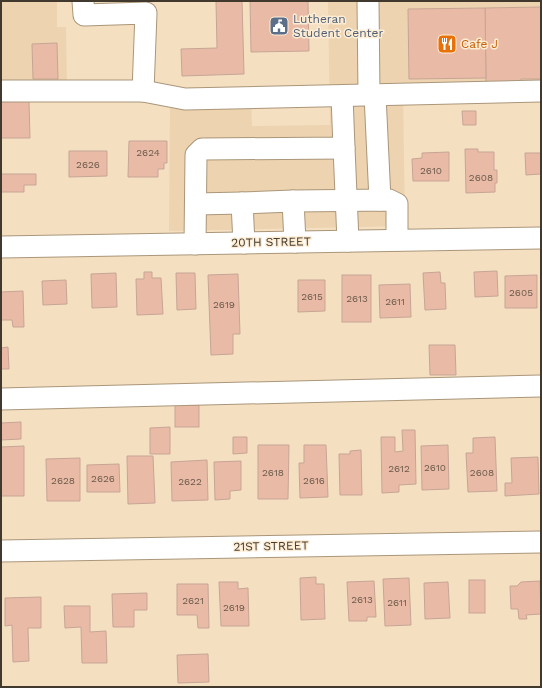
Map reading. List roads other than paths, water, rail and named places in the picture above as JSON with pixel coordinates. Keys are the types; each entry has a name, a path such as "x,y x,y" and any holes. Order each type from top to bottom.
{"street":[{"path":"83,1 84,15 146,13 143,91"},
{"path":"368,1 372,95 380,200"},
{"path":"1,91 143,91 184,99 541,91"},
{"path":"342,96 348,241"},
{"path":"195,244 196,155 202,149 344,148"},
{"path":"196,204 389,200 397,204 397,240"},
{"path":"293,201 295,242"},
{"path":"242,203 244,243"},
{"name":"20TH STREET","path":"1,247 541,238"},
{"path":"1,398 541,386"},
{"name":"21ST STREET","path":"1,551 541,542"}],"place":[{"name":"Lutheran Student Center","path":"279,26"},
{"name":"Cafe J","path":"447,44"}]}
